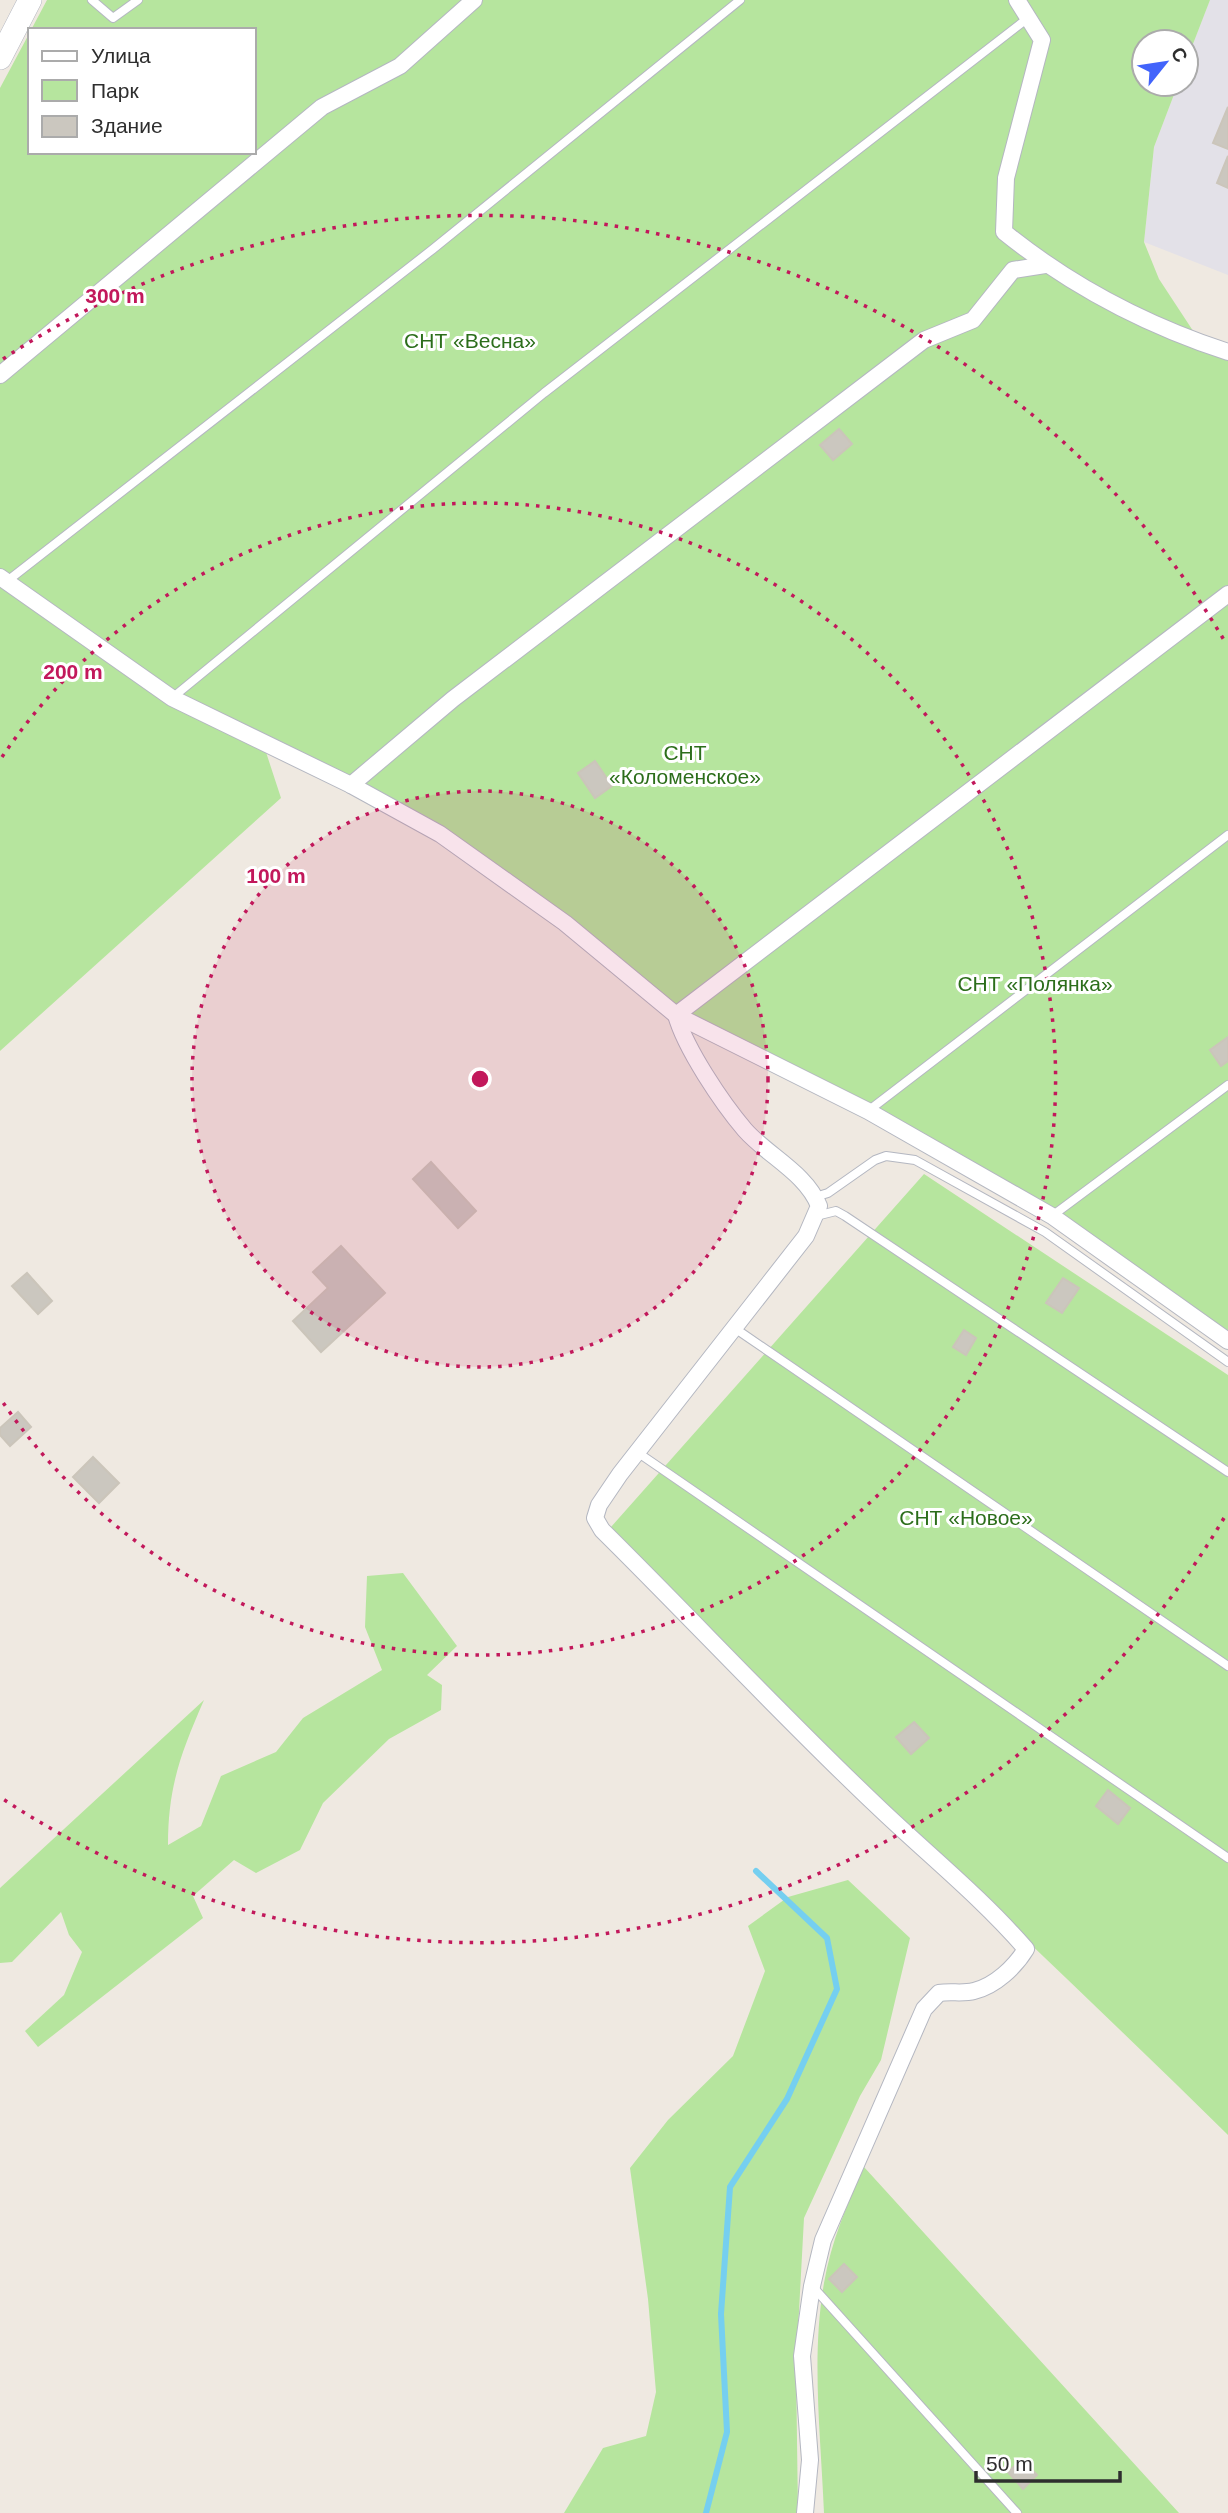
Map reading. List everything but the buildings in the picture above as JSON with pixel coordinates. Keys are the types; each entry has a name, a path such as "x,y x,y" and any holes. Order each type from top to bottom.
{"main road":[{"path":"0,58 30,0"}],"street":[{"path":"0,375 322,107 400,66 474,0"},
{"path":"1017,0 1042,40 1006,178 1004,232 1045,265 1113,307 1228,352"},
{"path":"351,785 453,699 913,348 924,340 973,320 1013,270 1045,265"},
{"path":"3,580 172,698 351,785 440,834 565,923 677,1015 868,1111 1052,1216 1228,1341"},
{"path":"677,1015 1228,594"},
{"path":"677,1015 682,1038 745,1129 810,1188 819,1206 806,1236 637,1452 599,1505 595,1518 602,1530 812,1743 997,1916 1026,1949 1018,1962 1000,1977 973,1992 939,1993 925,2009 823,2240 812,2286 802,2356 810,2460 805,2513"}],"lane":[{"path":"92,0 113,18 138,0"},
{"path":"3,580 433,249 740,0"},
{"path":"172,698 544,393 1028,18"},
{"path":"868,1111 1228,835"},
{"path":"1052,1216 1228,1085"},
{"path":"815,1198 828,1193 875,1160 886,1156 915,1160 1045,1232 1228,1362"},
{"path":"816,1216 835,1211 845,1216 1228,1472"},
{"path":"733,1327 1228,1666"},
{"path":"637,1452 1228,1857"},
{"path":"812,2286 1017,2513"}],"shaded area":[{"path":"1210,0 1228,0 1228,275 1144,242 1154,147 1173,98 1200,98 1199,28"}],"green space":[{"path":"47,0 1210,0 1199,28 1130,28 1130,98 1173,98 1154,147 1144,242 1159,279 1201,343 1228,352 1228,1341 1052,1216 676,1015 440,834 263,743 281,798 0,1051 0,88 28,36 28,154 256,154 256,28 32,28"},
{"name":"СНТ «Новое»","path":"924,1174 1228,1375 1228,2135 838,1759 611,1527"},
{"path":"403,1573 457,1646 427,1675 442,1685 441,1710 389,1739 323,1803 300,1850 256,1873 234,1860 193,1896 203,1918 38,2047 25,2031 64,1995 82,1952 69,1935 61,1912 12,1962 0,1963 0,1888 204,1700 177,1770 170,1805 168,1845 201,1826 221,1776 276,1752 303,1718 382,1670 365,1627 367,1576"},
{"path":"848,1880 910,1938 881,2060 860,2096 804,2218 796,2367 798,2513 564,2513 603,2448 646,2436 656,2392 648,2299 630,2168 668,2120 733,2056 765,1971 748,1926 788,1897"},
{"path":"864,2167 1179,2513 824,2513 817,2369 820,2311 835,2238"}],"waterway":[{"path":"706,2513 727,2432 721,2314 730,2187 787,2099 837,1989 827,1938 756,1871"}],"park label":[{"name":"СНТ «Весна»","path":"470,341"},
{"name":"СНТ «Коломенское»","path":"685,765"},
{"name":"СНТ «Полянка»","path":"1035,984"}]}
